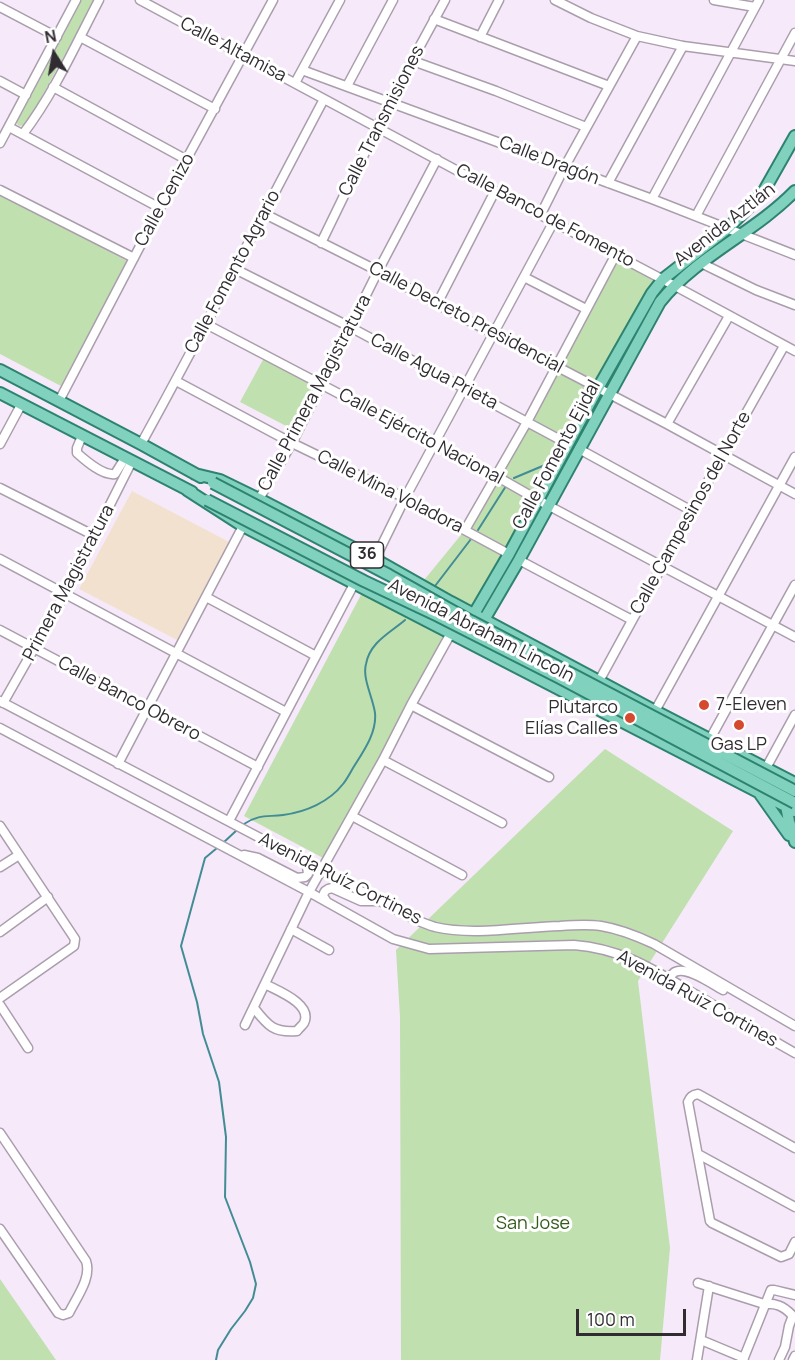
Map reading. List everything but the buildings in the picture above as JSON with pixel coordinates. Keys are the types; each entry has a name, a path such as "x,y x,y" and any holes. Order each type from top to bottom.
{"main road":[{"name":"Avenida Aztlán","path":"663,279 727,229 757,200 791,153 795,136"},
{"name":"Avenida Aztlán","path":"675,286 701,263 742,234 795,191"},
{"name":"Calle Fomento Ejidal","path":"471,643 479,616 543,502 568,444 652,293 663,279"},
{"name":"Calle Fomento Ejidal","path":"543,502 579,449 660,302 675,286"},
{"name":"36","path":"0,370 471,621 792,785"},
{"name":"Avenida Abraham Lincoln","path":"0,393 364,581 548,672 793,805"},
{"name":"Avenida Abraham Lincoln","path":"195,474 220,480 375,559 598,681 766,768 792,785"},
{"name":"Avenida Abraham Lincoln","path":"187,490 243,526 354,584 760,794 793,805"},
{"path":"437,627 453,617 452,602"},
{"name":"Calle Fomento Ejidal","path":"456,635 479,616"},
{"path":"792,785 787,791 793,805 795,844"},
{"path":"760,794 795,844"}],"street":[{"path":"0,143 76,0"},
{"path":"23,134 53,87 99,0"},
{"name":"Calle Altamisa","path":"140,0 295,83"},
{"path":"295,83 340,0"},
{"path":"347,86 393,0"},
{"name":"Calle Transmisiones","path":"321,243 390,101 445,0"},
{"path":"480,37 499,0"},
{"path":"555,0 591,18 637,36 683,46 795,61"},
{"path":"652,199 757,4 714,0"},
{"name":"Calle Cenizo","path":"59,401 243,56 269,1"},
{"path":"0,7 57,37"},
{"path":"435,19 609,86"},
{"path":"696,216 795,33"},
{"path":"541,214 637,36"},
{"path":"80,37 215,109"},
{"path":"608,183 683,46"},
{"path":"413,62 586,127"},
{"name":"Calle Dragón","path":"302,70 652,199 795,255"},
{"path":"0,81 26,95"},
{"name":"Calle Banco de Fomento","path":"295,83 795,351"},
{"path":"53,87 187,160"},
{"name":"Calle Fomento Agrario","path":"141,444 324,99"},
{"path":"9,127 160,208"},
{"name":"Calle Primera Magistratura","path":"259,499 292,443 437,159"},
{"path":"0,189 134,258"},
{"path":"437,304 495,191"},
{"name":"Calle Decreto Presidencial","path":"263,213 378,271 795,494"},
{"path":"375,559 405,498 554,221"},
{"path":"465,530 527,422 616,254"},
{"path":"701,263 756,290 795,305"},
{"name":"Calle Agua Prieta","path":"235,269 350,327 568,444"},
{"path":"524,277 586,309"},
{"path":"667,424 729,316"},
{"name":"Calle Ejército Nacional","path":"206,324 496,476 795,637"},
{"name":"Calle Campesinos del Norte","path":"598,681 784,346"},
{"name":"Calle Mina Voladora","path":"176,381 292,443 405,498 632,620"},
{"path":"0,444 21,405"},
{"path":"82,436 76,453 90,465 111,475 115,474 128,459"},
{"path":"579,449 692,511"},
{"path":"655,711 795,457"},
{"name":"Primera Magistratura","path":"2,702 65,594 95,536 128,459"},
{"path":"0,488 95,536"},
{"path":"118,764 243,526"},
{"path":"0,559 286,712"},
{"path":"229,821 354,584"},
{"path":"710,739 795,585"},
{"path":"206,597 316,656"},
{"name":"Calle Banco Obrero","path":"0,630 258,767"},
{"path":"245,1025 309,892 411,705 456,635"},
{"name":"Avenida Ruíz Cortines","path":"2,702 414,919 434,927 457,930 576,925 618,930 654,944 795,1026"},
{"path":"411,705 549,777"},
{"path":"766,768 795,716"},
{"name":"Avenida Ruíz Cortines","path":"0,728 384,934"},
{"path":"383,760 502,823"},
{"path":"352,816 462,875"},
{"path":"0,826 76,942 74,946 0,998"},
{"path":"235,853 258,858 297,878 308,874 308,870 300,859"},
{"path":"0,867 19,855"},
{"path":"327,902 323,896 324,892 332,888 361,901 381,901"},
{"path":"0,932 48,897"},
{"path":"291,929 329,950"},
{"name":"Avenida Ruiz Cortines","path":"384,934 429,949 574,945 592,946 611,951 630,958 668,979 795,1053"},
{"path":"668,979 674,972 689,971 757,1010 774,1014"},
{"path":"254,1008 273,1028 284,1032 297,1031 305,1021 305,1012 300,1003 265,984"},
{"path":"0,1005 28,1048"},
{"path":"795,1148 698,1094 693,1095 688,1102 710,1221 781,1257 789,1254 795,1242"},
{"path":"0,1133 86,1261 87,1275 69,1313 63,1315 58,1313 0,1229"},
{"path":"698,1154 795,1207"},
{"path":"698,1283 764,1304 782,1306 793,1318"},
{"path":"698,1360 709,1286"},
{"path":"701,1340 744,1359 764,1304 771,1290 774,1290 795,1297 791,1304 793,1318 779,1360"}],"shaded area":[{"path":"132,491 231,543 179,641 79,589"}],"green space":[{"path":"79,0 95,0 26,125 19,126 15,121"},
{"path":"0,192 127,261 61,386 0,354"},
{"path":"616,254 663,279 474,614 420,585 465,530"},
{"path":"265,356 314,385 292,429 240,402"},
{"path":"363,591 448,633 327,860 244,816"},
{"name":"San Jose","path":"605,749 733,831 638,981 670,1248 660,1360 401,1360 400,1017 396,950"},
{"path":"0,1279 56,1360 0,1360"}],"waterway":[{"path":"514,478 552,462"},
{"path":"478,530 506,486"},
{"path":"435,586 471,539"},
{"path":"244,824 259,817 292,814 308,809 324,801 343,784 365,749 374,728 375,713 365,675 368,656 381,639 405,620"},
{"path":"223,843 238,829"},
{"path":"216,1360 218,1350 253,1298 256,1284 225,1197 226,1137 219,1082 203,1034 197,1002 181,946 205,858 217,848"}],"place":[{"name":"7-Eleven","path":"704,705"},
{"name":"Plutarco Elías Calles","path":"630,718"},
{"name":"Gas LP","path":"739,725"}]}
